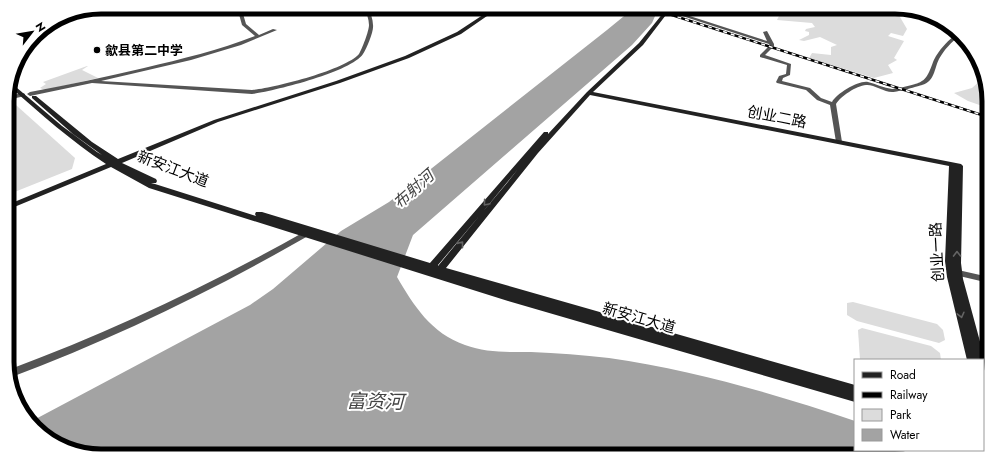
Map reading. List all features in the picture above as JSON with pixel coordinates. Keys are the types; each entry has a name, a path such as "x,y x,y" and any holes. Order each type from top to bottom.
{"main road":[{"path":"14,205 110,162 214,118 336,80 404,55 455,32 482,14"},
{"path":"14,201 226,117 323,87 407,57 455,35 487,14"},
{"path":"434,271 589,93 641,44 664,14"},
{"name":"新安江大道","path":"16,83 26,94"},
{"name":"新安江大道","path":"15,87 26,94 110,162 139,181 165,191 306,234 323,236"},
{"name":"创业二路","path":"589,93 956,166"},
{"name":"新安江大道","path":"110,162 171,188 417,265 508,297 854,397"},
{"name":"创业一路","path":"956,166 958,273 980,359"},
{"name":"创业一路","path":"956,166 949,242 950,266 951,277 972,359"},
{"name":"新安江大道","path":"434,271 511,291 854,390"}],"street":[{"path":"241,14 244,25 258,36"},
{"path":"94,82 252,92 268,90 339,68 358,57 362,53 371,27 368,14"},
{"path":"685,14 772,46"},
{"path":"14,97 94,82 195,57 239,44 275,30"},
{"path":"765,32 772,46"},
{"path":"839,142 833,104 843,92 866,83 894,91 902,87 919,85 930,78 945,48 953,39 956,39"},
{"path":"772,46 762,56 789,64 788,75 781,77 779,82 808,89 819,99 833,104"},
{"path":"15,371 85,345 163,310 246,268 306,234"},
{"path":"958,273 982,278"}],"green space":[{"path":"778,14 898,14 907,29 903,36 891,33 888,36 904,41 894,58 897,60 888,65 893,73 874,78 809,58 812,53 831,55 831,47 837,45 820,37 804,41 799,40 809,35 809,32 805,31 806,29 815,27 812,23 777,20"},
{"path":"87,66 82,70 98,78 45,90 40,88 46,84 43,82"},
{"path":"980,81 982,106 968,101 954,93 972,88"},
{"path":"14,103 75,158 72,169 14,192"},
{"path":"853,302 937,324 943,330 945,340 939,343 857,321 847,315 847,303"},
{"path":"862,328 931,346 940,353 941,359 860,359 858,330"}],"water":[{"path":"627,14 656,14 652,23 632,45 413,235 397,277 417,308 433,326 453,340 465,345 473,348 498,352 550,353 609,358 672,369 764,392 854,421 854,449 95,449 78,446 57,437 39,424 35,419 250,305 273,289 341,231 389,202"}],"railway":[{"path":"669,14 982,115"}],"place":[{"name":"歙县第二中学","path":"97,50"}],"water label":[{"name":"布射河","path":"413,189"},
{"name":"富资河","path":"375,401"}]}
